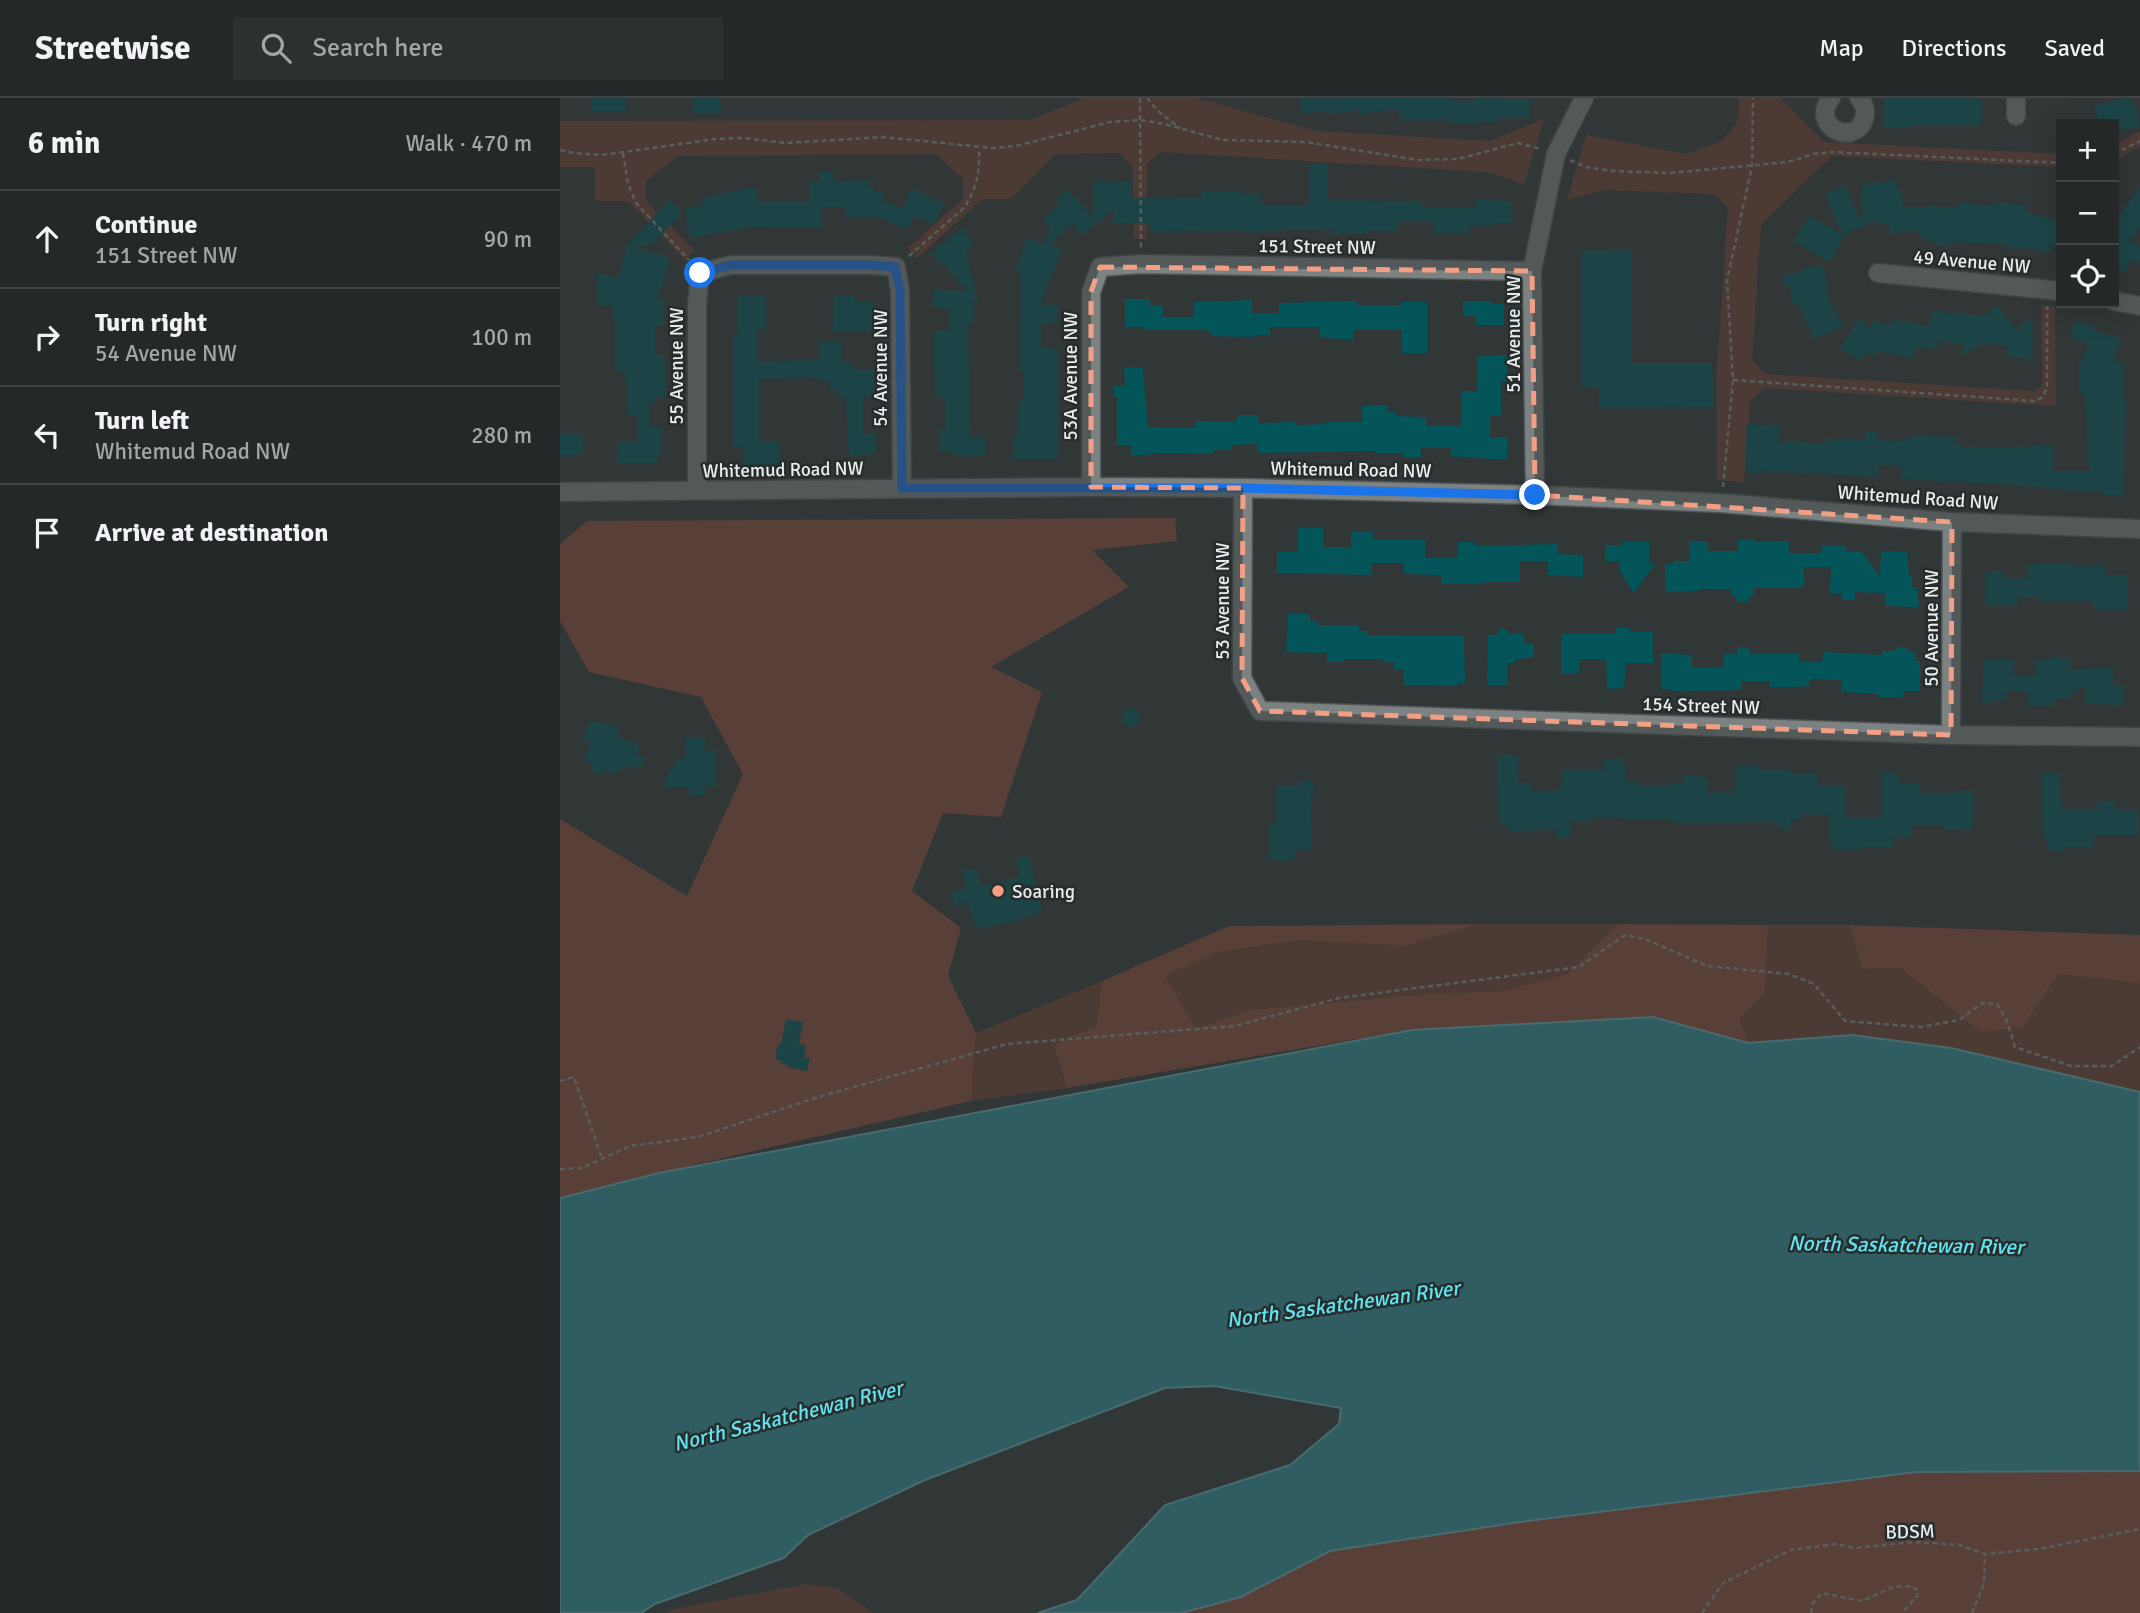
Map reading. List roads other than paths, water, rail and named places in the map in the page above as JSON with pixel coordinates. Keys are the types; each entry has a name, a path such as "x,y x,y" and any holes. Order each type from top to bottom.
{"street":[{"name":"51 Avenue NW","path":"1535,495 1532,271 1556,153 1584,98"},
{"path":"1830,98 1825,107 1826,120 1835,130 1848,133 1863,121 1865,108 1859,98"},
{"path":"2016,98 2017,116"},
{"name":"151 Street NW","path":"1100,267 1141,264 1532,271"},
{"name":"55 Avenue NW","path":"697,491 697,305 700,273 731,265 872,265 895,267 900,290"},
{"name":"53A Avenue NW","path":"1091,487 1091,292 1100,267"},
{"name":"49 Avenue NW","path":"1878,274 2054,290"},
{"name":"54 Avenue NW","path":"900,290 902,488"},
{"path":"2119,302 2140,306"},
{"name":"Whitemud Road NW","path":"560,492 1243,488 1535,495 1721,503 1952,522 2140,529"},
{"name":"53 Avenue NW","path":"1243,488 1242,678 1261,711"},
{"name":"50 Avenue NW","path":"1951,735 1952,522"},
{"name":"154 Street NW","path":"1261,711 1951,735 2140,737"}],"water":[{"name":"North Saskatchewan River","path":"1653,1017 1748,1043 1852,1035 1951,1048 2140,1092 2140,1471 1916,1472 1520,1522 1330,1551 1241,1597 1181,1613 1038,1613 1077,1600 1165,1505 1290,1465 1339,1424 1341,1408 1214,1386 1165,1388 925,1480 808,1535 784,1558 655,1604 641,1613 560,1613 560,1198 659,1173 1412,1030"}],"place":[{"name":"Soaring","path":"998,891"}]}
